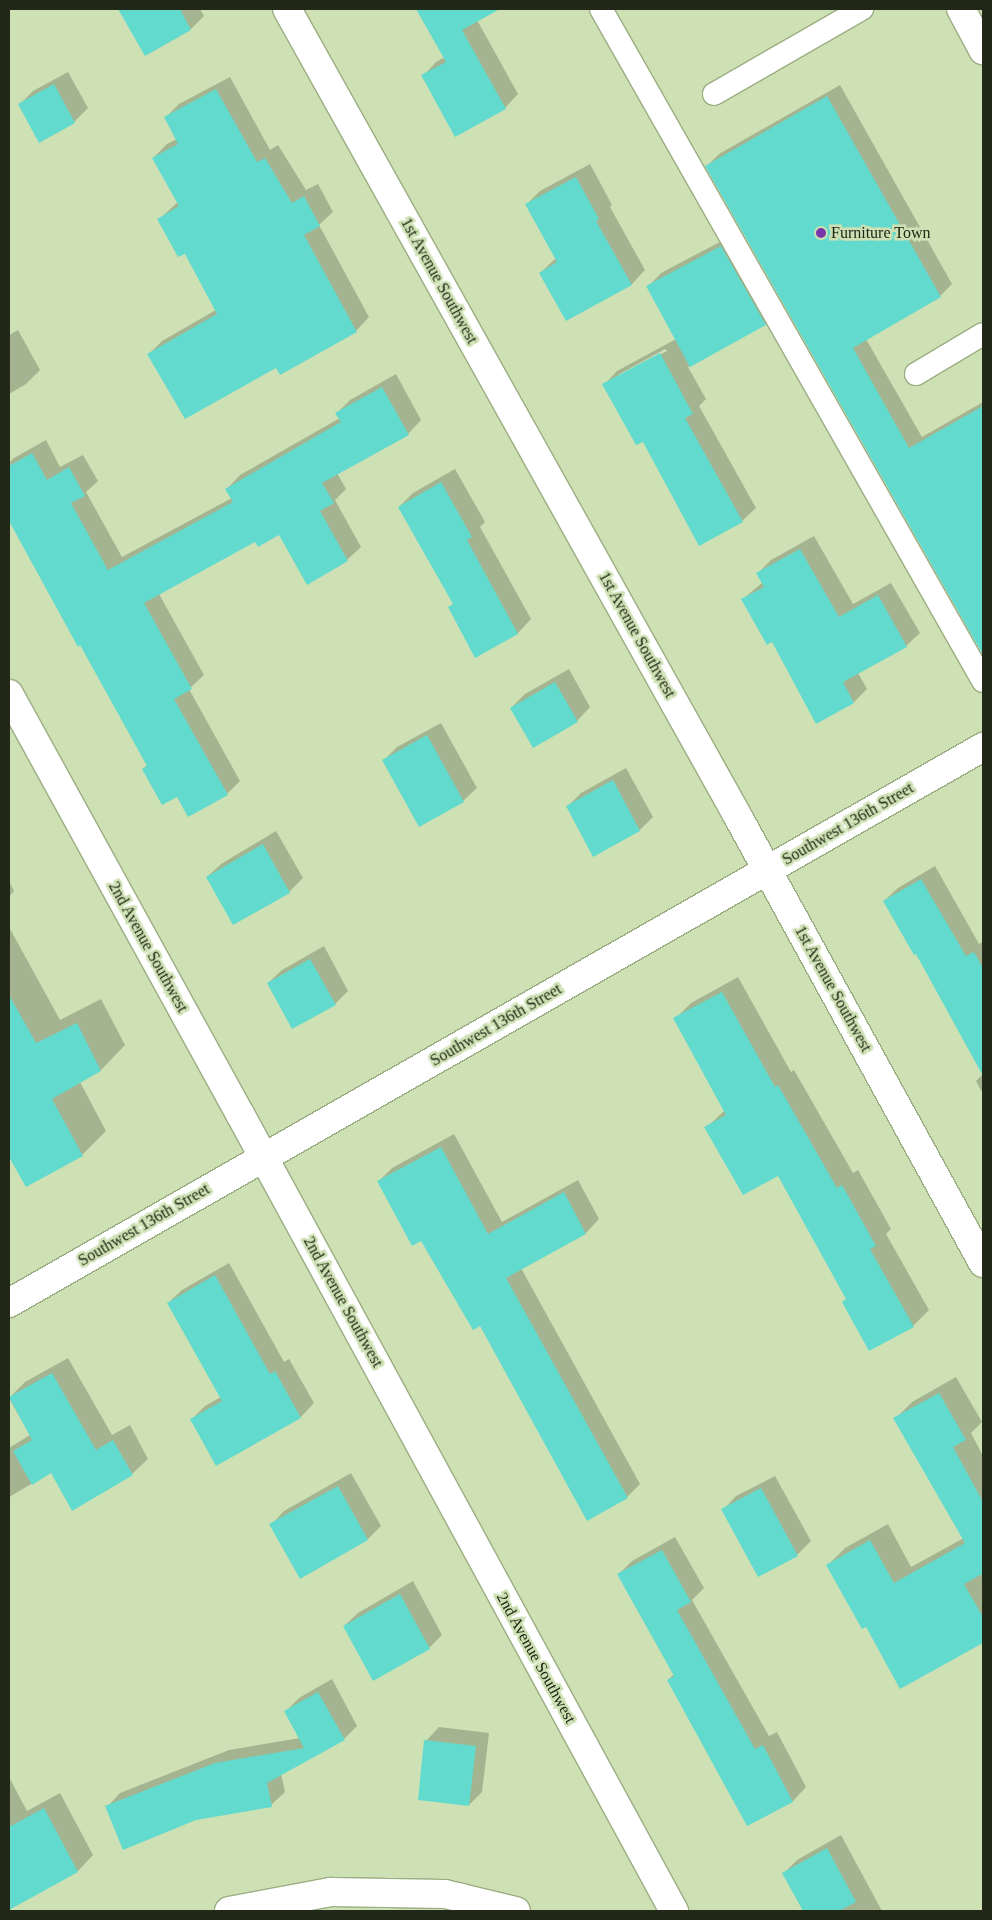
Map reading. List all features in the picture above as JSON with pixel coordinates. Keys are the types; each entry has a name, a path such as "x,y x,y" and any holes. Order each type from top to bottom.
{"street":[{"name":"1st Avenue Southwest","path":"287,9 767,870 983,1263"},
{"path":"961,9 983,50"},
{"name":"2nd Avenue Southwest","path":"9,697 264,1158 674,1911"},
{"name":"Southwest 136th Street","path":"9,1303 983,747"},
{"path":"229,1911 331,1892 445,1894 516,1911"}],"lane":[{"path":"601,9 983,681"},
{"path":"714,94 862,9"},
{"path":"916,374 983,334"}],"building":[{"path":"118,9 180,9 191,30 145,56"},
{"path":"416,9 500,9 462,30 506,109 455,137 421,75 446,62"},
{"path":"54,84 75,123 39,143 18,104"},
{"path":"216,89 257,162 265,158 292,203 304,196 320,226 304,235 357,332 280,375 276,368 185,419 147,354 217,314 185,254 178,257 157,219 179,206 152,158 178,144 164,117"},
{"name":"Furniture Town","path":"827,96 941,297 853,348 909,448 983,406 983,655 705,166"},
{"path":"576,177 599,219 596,221 632,285 566,321 539,273 557,262 525,204"},
{"path":"721,246 766,325 690,367 646,286"},
{"path":"660,353 693,414 685,418 743,522 699,546 643,442 636,445 602,384"},
{"path":"382,387 409,435 322,483 334,503 320,511 348,561 307,585 279,535 258,547 255,542 144,603 192,689 174,699 228,795 188,817 177,797 162,805 142,769 147,766 80,645 78,647 9,521 9,466 32,453 47,480 69,467 85,496 71,503 108,570 233,502 225,489 341,422 335,413"},
{"path":"441,482 472,537 467,540 518,634 475,658 448,607 453,604 398,507"},
{"path":"800,549 839,617 878,595 907,647 843,682 854,703 816,724 772,642 767,645 741,599 764,587 756,573"},
{"path":"555,682 578,722 533,748 510,708"},
{"path":"427,735 464,802 419,827 382,760"},
{"path":"613,780 640,831 593,857 566,806"},
{"path":"263,844 290,893 233,925 206,877"},
{"path":"921,879 966,956 974,952 983,968 983,1076 916,954 914,955 883,901"},
{"path":"310,959 336,1005 292,1029 267,983"},
{"path":"722,992 775,1087 778,1085 837,1188 842,1185 876,1246 870,1249 914,1327 869,1351 842,1302 846,1299 778,1176 743,1195 704,1127 726,1115 673,1018"},
{"path":"9,995 36,1043 77,1023 101,1071 52,1099 83,1156 26,1187 9,1157"},
{"path":"441,1147 488,1234 564,1192 586,1234 506,1278 628,1498 587,1521 480,1326 473,1330 421,1241 412,1246 377,1181"},
{"path":"215,1275 270,1374 275,1371 301,1418 216,1466 190,1419 222,1401 167,1303"},
{"path":"52,1373 96,1450 113,1440 133,1475 72,1511 51,1473 32,1485 13,1451 32,1440 9,1397"},
{"path":"939,1393 966,1440 953,1447 983,1502 983,1575 964,1584 983,1617 983,1643 900,1689 866,1627 862,1629 826,1565 870,1540 894,1583 965,1543 893,1418"},
{"path":"338,1486 368,1540 300,1579 269,1524"},
{"path":"761,1488 798,1556 758,1577 721,1509"},
{"path":"662,1550 691,1602 677,1610 755,1749 763,1745 793,1802 747,1826 667,1680 674,1676 617,1574"},
{"path":"400,1594 430,1649 373,1681 343,1626"},
{"path":"318,1692 345,1740 267,1783 272,1807 196,1820 123,1850 105,1806 215,1763 304,1748 284,1711"},
{"path":"424,1740 476,1746 469,1806 418,1800"},
{"path":"44,1808 78,1872 9,1910 9,1827"},
{"path":"827,1848 856,1902 839,1911 803,1911 782,1873"}],"place":[{"name":"Furniture Town","path":"821,233"}]}
